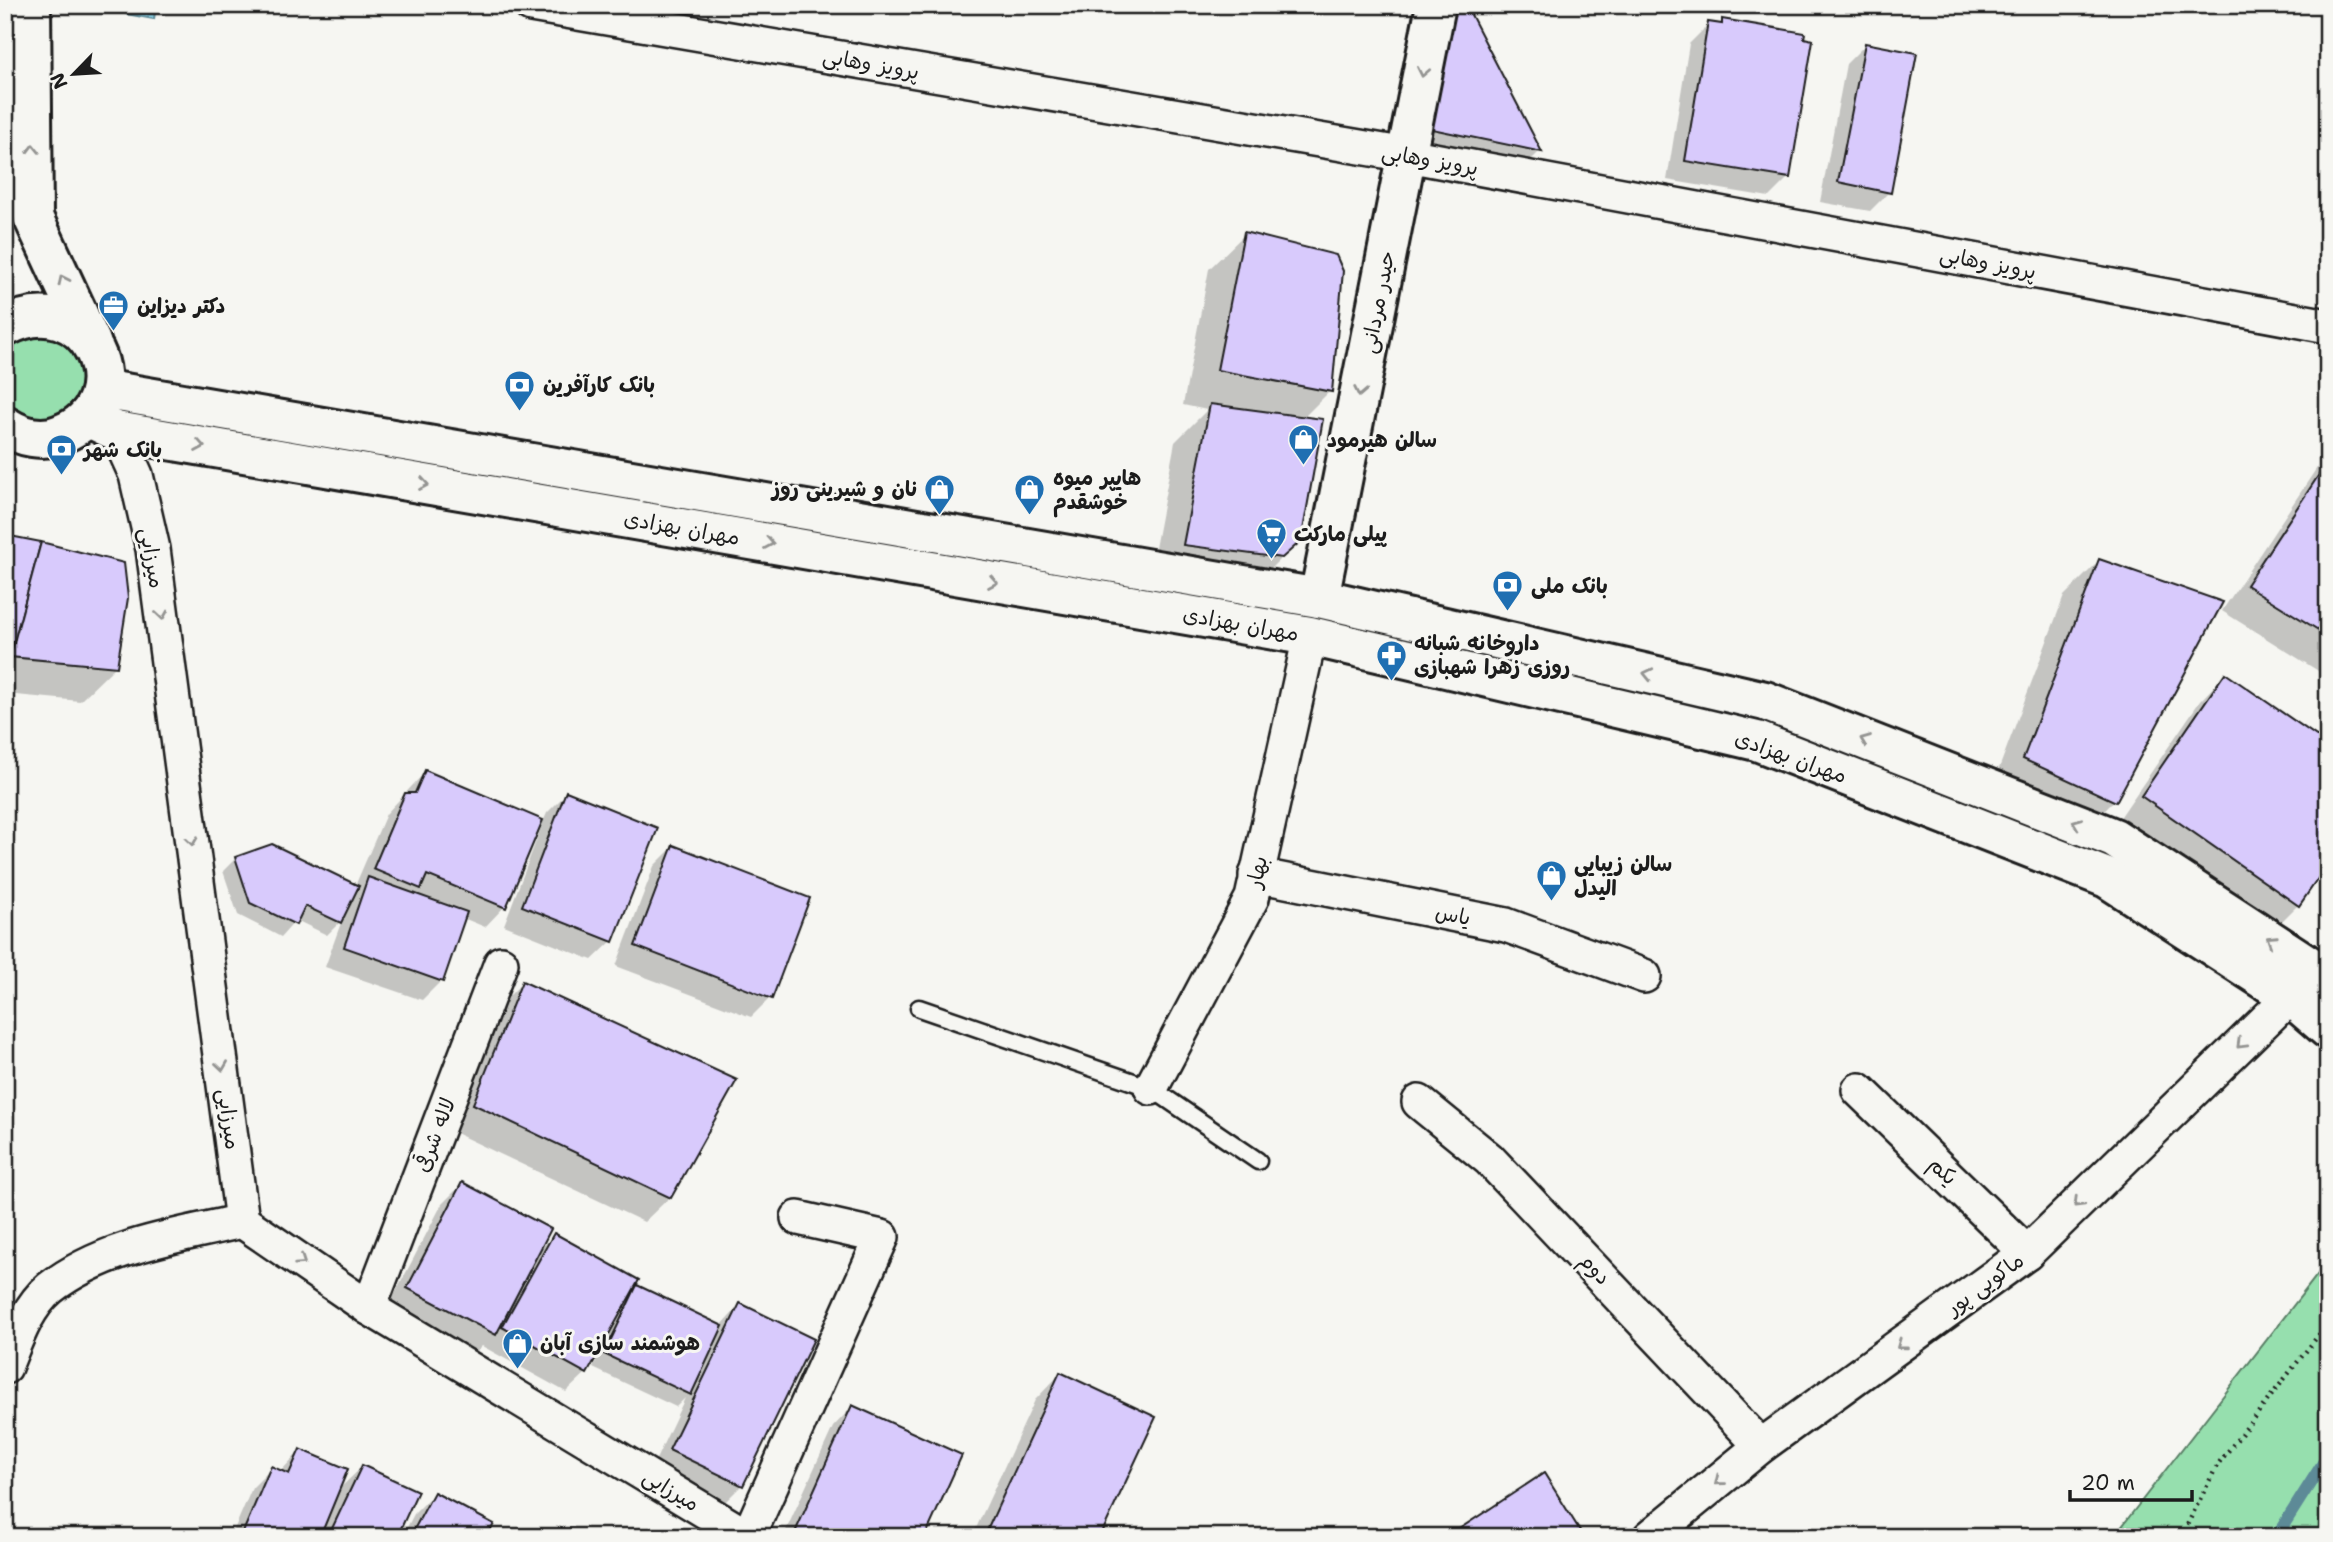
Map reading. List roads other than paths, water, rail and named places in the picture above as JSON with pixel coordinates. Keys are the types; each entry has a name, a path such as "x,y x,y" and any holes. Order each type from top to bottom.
{"street":[{"path":"5,426 16,433 35,438 54,437 72,430 101,412 100,361 33,217 32,5"},
{"name":"پرویز وهابی","path":"531,5 1406,155 2328,326"},
{"name":"حیدر مردانی","path":"1319,598 1436,5"},
{"path":"5,327 39,315 59,318 77,327 91,342"},
{"name":"مهران بهزادی","path":"101,412 1319,598 1765,701 2115,838 2324,967"},
{"name":"مهران بهزادی","path":"101,412 1310,636 1757,741 2107,878 2290,996 2328,1029"},
{"name":"میرزایی","path":"101,412 136,475 153,549 242,1221 369,1308 748,1537"},
{"name":"بهار","path":"1151,1088 1252,898 1310,636"},
{"name":"یاس","path":"1256,875 1506,925 1644,976"},
{"name":"لاله شرقی","path":"369,1308 501,963"},
{"name":"ماکویی‌ پور","path":"1650,1537 1761,1447 2028,1253 2290,996 2324,967"},
{"name":"یکم","path":"1859,1090 2028,1253"},
{"name":"دوم","path":"1419,1102 1489,1159 1761,1447"},
{"path":"748,1537 882,1237 798,1218"},
{"path":"5,1367 21,1326 49,1289 98,1259 160,1240 242,1221"}],"lane":[{"path":"919,1008 1151,1088 1258,1161"}],"water":[{"path":"127,5 156,5 154,19 126,14"}],"waterway":[{"path":"2276,1537 2328,1455"}],"place":[{"name":"دکتر دیزاین","path":"114,333"},
{"name":"بانک کارآفرین","path":"520,412"},
{"name":"سالن هیرمود","path":"1304,467"},
{"name":"بانک شهر","path":"61,477"},
{"name":"نان و شيرينى روز","path":"940,516"},
{"name":"هایپر میوه خوشقدم","path":"1030,517"},
{"name":"پیلی مارکت","path":"1271,561"},
{"name":"بانک ملی","path":"1508,613"},
{"name":"داروخانه شبانه روزی زهرا شهبازی","path":"1391,682"},
{"name":"سالن زیبایی الیدل","path":"1551,903"},
{"name":"هوشمند سازی آبان","path":"517,1370"}]}
